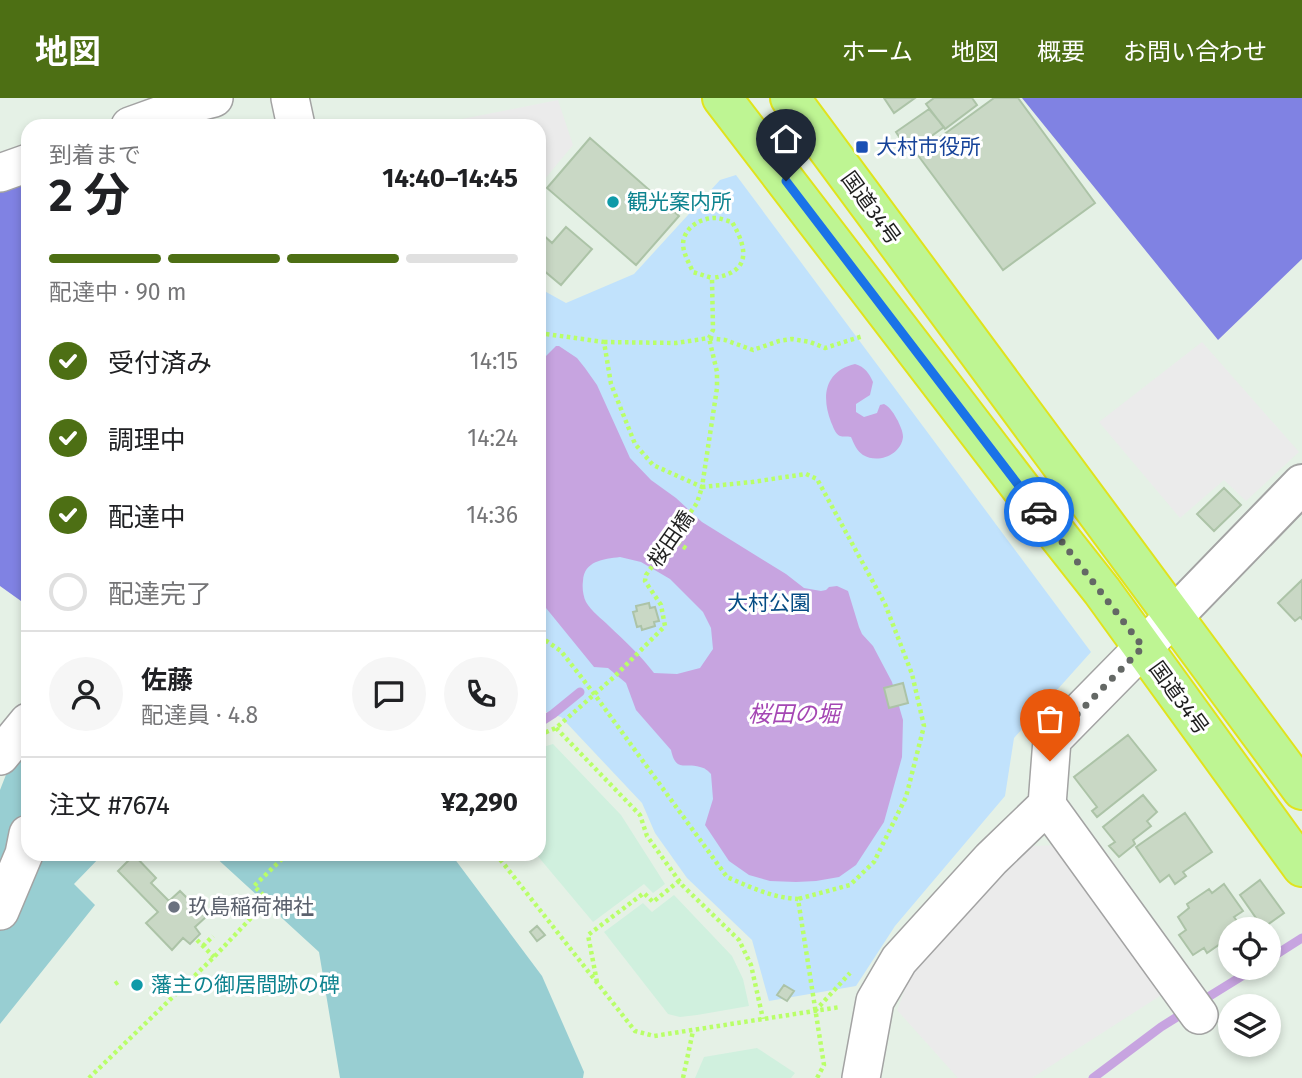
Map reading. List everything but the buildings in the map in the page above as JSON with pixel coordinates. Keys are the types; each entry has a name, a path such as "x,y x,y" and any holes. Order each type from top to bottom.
{"highway":[{"name":"国道34号","path":"723,98 1143,647 1302,867"},
{"name":"国道34号","path":"790,98 1302,790"}],"street":[{"path":"149,119 214,98"},
{"path":"290,98 294,119"},
{"path":"0,173 21,166"},
{"path":"861,1078 875,1001 899,960 991,859 1046,805 1052,740 1302,484"},
{"path":"0,756 21,730"},
{"path":"1046,805 1199,1015"},
{"path":"0,911 21,861"}],"path":[{"path":"717,218 732,222 741,236 744,254 738,269 727,276 712,278 693,272 683,242 690,228 701,220 717,218"},
{"name":"桜田橋","path":"595,695 665,626 661,605 645,581 646,575 696,503 702,486 717,388 717,372 709,338 713,330 712,278"},
{"path":"546,334 604,342 676,344 709,338 725,340 753,350 792,339 825,348 897,326"},
{"path":"546,641 561,651 595,695 727,877 759,890 798,899 850,884 874,862 906,797 924,726 912,674 885,604 817,479 806,474 702,486 653,465 635,444 611,384 604,342"},
{"path":"672,538 688,550"},
{"path":"546,732 556,728 595,695"},
{"path":"556,728 640,815 647,836 679,881 739,940 751,965 763,1020"},
{"path":"89,1078 214,957 268,900 254,886 280,861"},
{"path":"501,861 635,1031 654,1036 875,1001"},
{"path":"597,984 588,935 644,893 653,902 679,881"},
{"path":"798,899 824,1065 817,1078"},
{"path":"203,946 213,936"},
{"path":"197,940 214,957"},
{"path":"682,1078 693,1031"}],"green space":[{"name":"大村公園","path":"736,175 1091,652 1014,738 1005,796 895,926 856,986 769,1001 752,940 687,878 655,833 642,803 561,717 546,712 546,292 566,303 634,274 720,180"},
{"path":"553,744 621,815 665,884 653,893 644,884 593,922 542,861 546,861 546,746"},
{"path":"674,895 732,956 743,979 749,1006 680,1017 668,1014 604,932 643,903 652,912"},
{"path":"757,1048 795,1073 791,1078 695,1078 704,1057"}],"shaded area":[{"path":"1022,98 1302,98 1302,259 1218,340"},
{"path":"558,100 573,145 546,178 546,119 462,119"},
{"path":"21,184 21,601 0,586 0,191"},
{"path":"1202,342 1299,452 1246,501 1224,480 1180,518 1099,422"},
{"path":"21,752 21,861 96,861 74,884 95,905 0,1024 0,790 9,767"},
{"path":"1067,845 1166,992 1032,1078 958,1078 897,1010 910,976 939,936 1030,846"},
{"path":"220,861 456,861 542,976 584,1072 583,1078 340,1078 319,952"}],"water":[{"name":"桜田の堀","path":"556,346 577,358 597,385 630,458 651,480 702,522 804,588 821,591 837,586 848,591 862,634 873,646 892,682 903,720 902,757 884,822 856,865 839,877 796,882 770,881 749,875 729,861 705,825 713,799 711,774 703,768 678,764 671,750 636,710 626,683 608,668 594,667 546,608 546,356","holes":["620,557 641,562 670,579 703,612 711,628 713,649 700,668 677,674 654,673 586,602 583,592 584,574 596,562"]},
{"path":"855,364 866,371 873,382 870,395 856,404 856,412 864,417 877,413 880,405 884,404 892,411 901,429 903,437 898,449 882,458 863,455 851,437 838,435 828,412 828,386 837,372"}],"waterway":[{"path":"546,718 580,692"},
{"path":"1281,951 1302,938"},
{"path":"1200,1002 1236,980"},
{"path":"1093,1078 1185,1012"}],"way so far":[{"path":"1039,512 1143,647 1052,740 1050,761"}],"place":[{"name":"大村市役所","path":"862,147"},
{"name":"観光案内所","path":"613,202"},
{"name":"玖島稲荷神社","path":"174,907"},
{"name":"藩主の御居間跡の碑","path":"137,985"}],"route":[{"path":"786,181 1039,512"}]}
